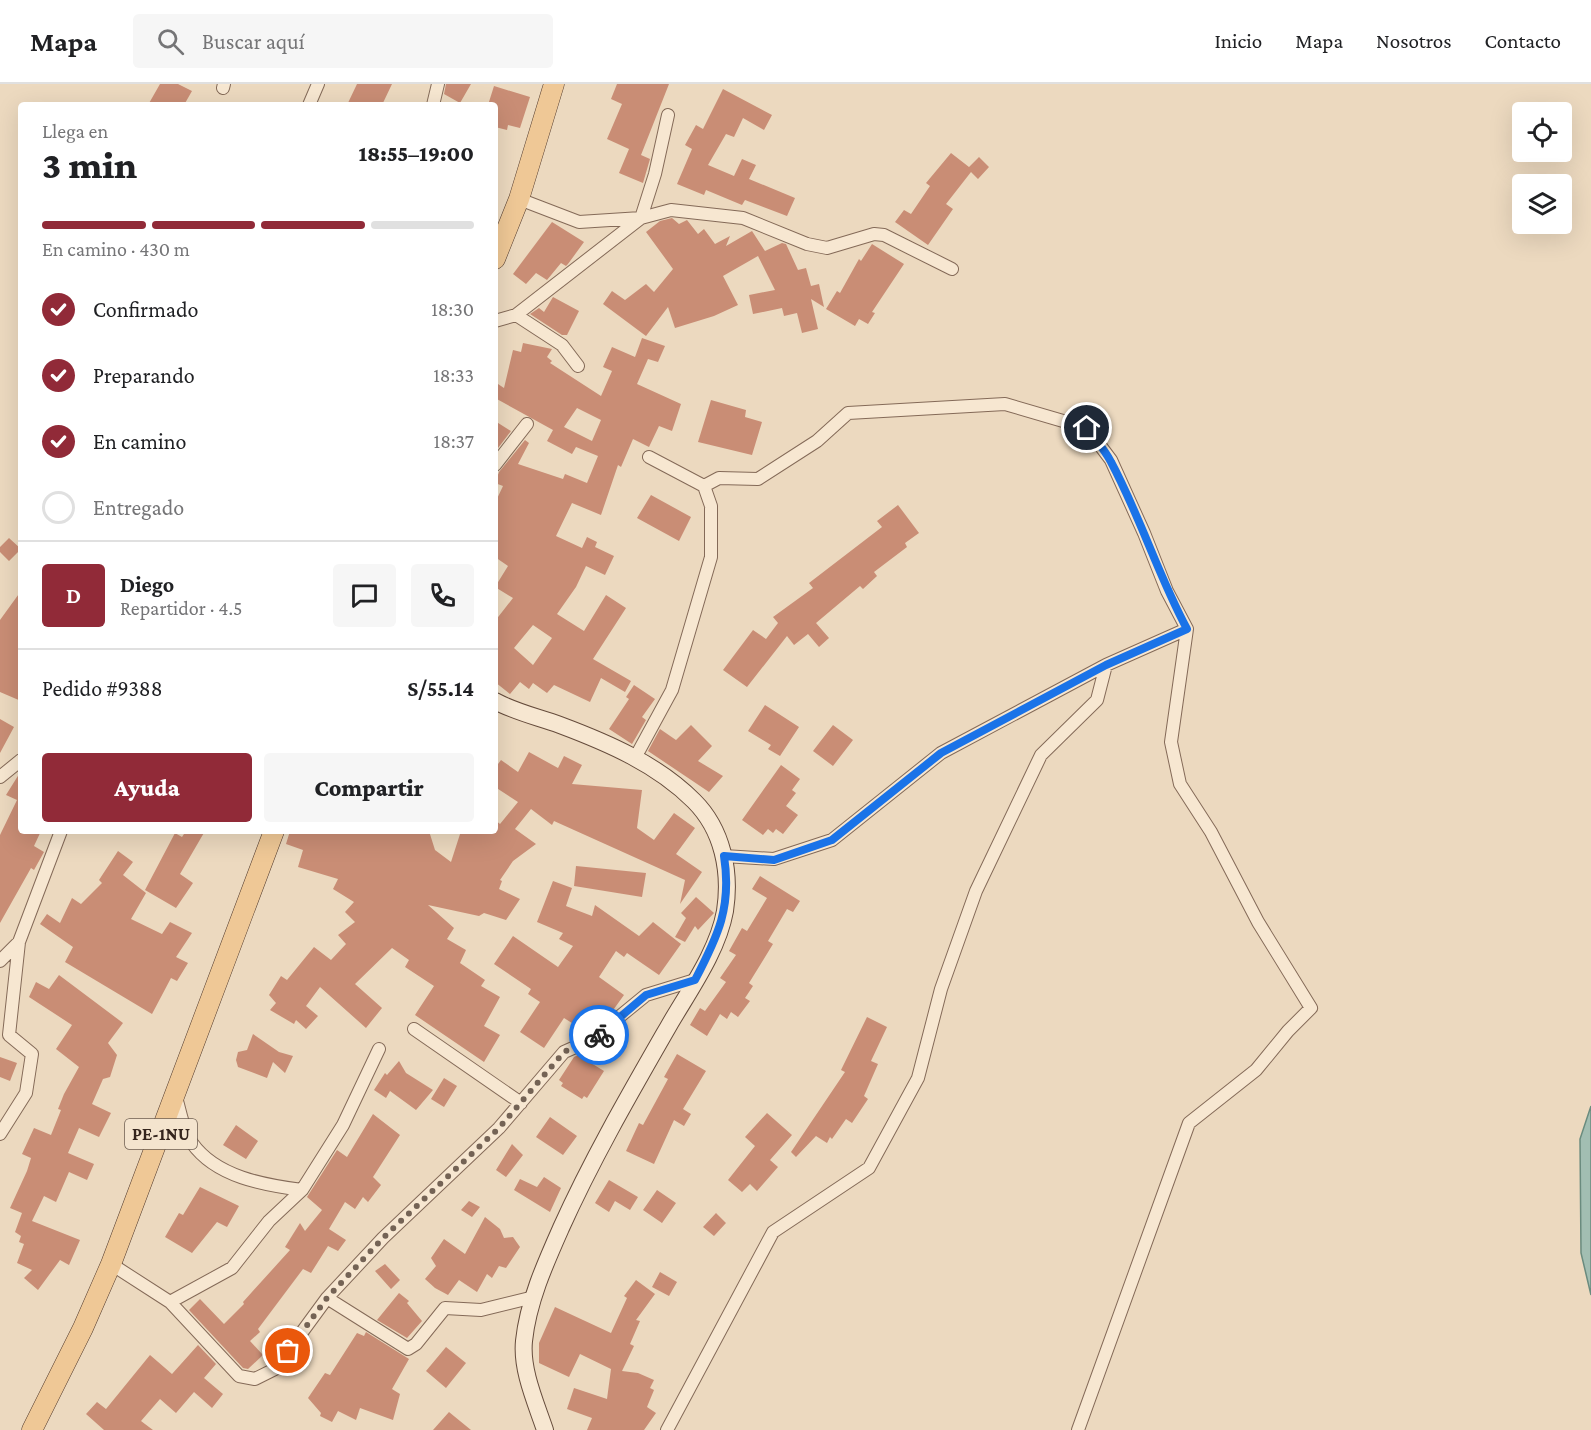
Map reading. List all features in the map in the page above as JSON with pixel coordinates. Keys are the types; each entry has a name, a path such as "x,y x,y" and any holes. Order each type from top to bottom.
{"main road":[{"path":"499,238 519,199 554,84"},
{"path":"498,702 560,725 635,758 695,801 708,818 724,856 727,882 724,913 719,933 695,980 602,1144 556,1239 534,1297 524,1343 529,1382 545,1430"},
{"name":"PE-1NU","path":"32,1430 83,1328 111,1264 273,834"}],"street":[{"path":"310,102 318,84"},
{"path":"434,102 438,84"},
{"path":"498,320 516,315 641,218 655,174 668,115"},
{"path":"519,199 579,222 641,218 671,210 742,218 807,244 827,248 874,234 884,235 952,269"},
{"path":"516,315 562,345 578,366"},
{"path":"704,486 719,478 758,479 817,441 848,413 1005,404 1087,428 1111,460 1167,591 1187,629 1171,742 1180,784 1211,832 1258,922 1311,1008 1288,1031 1256,1070 1189,1123 1078,1430"},
{"path":"498,461 527,424"},
{"path":"635,758 672,690 711,557 711,506 704,486 649,457"},
{"path":"724,856 774,860 832,840 941,753 1106,665 1187,629"},
{"path":"668,1430 773,1232 869,1168 918,1078 941,989 975,891 1041,755 1097,700 1106,665"},
{"path":"0,777 18,762"},
{"path":"0,1134 26,1093 32,1054 9,1035 19,942 60,834"},
{"path":"0,961 19,942"},
{"path":"111,1264 170,1302 239,1376 255,1379 275,1369 327,1298 383,1238 499,1128 564,1052 591,1040 646,995 695,980"},
{"path":"414,1029 521,1102"},
{"path":"170,1302 232,1268 269,1221 302,1191 344,1125 379,1049"},
{"path":"175,1094 191,1143 204,1155 242,1179 302,1191"},
{"path":"327,1298 408,1349 416,1344 445,1308 481,1310 534,1297"}],"shaded area":[{"path":"1591,1106 1591,1295 1581,1253 1580,1139"}],"building":[{"path":"160,84 178,84 192,91 186,102 150,102"},
{"path":"357,84 392,84 383,102 348,102"},
{"path":"446,84 471,84 461,102 444,94"},
{"path":"617,84 669,84 641,155 650,159 643,183 619,173 629,149 607,139 622,104 611,99"},
{"path":"494,86 530,97 520,128 508,125 507,130 498,128 498,102 489,102"},
{"path":"723,89 772,115 764,130 743,118 734,137 726,134 708,165 734,176 742,159 756,165 749,179 795,198 787,216 745,200 742,205 706,190 704,195 677,184 692,149 685,145 696,125 703,129"},
{"path":"951,153 969,167 979,157 989,167 978,179 971,172 946,204 953,209 928,245 895,222 904,210 911,214 930,186 926,183"},
{"path":"672,218 679,224 687,220 698,234 704,229 715,244 730,236 726,246 752,231 765,251 782,243 786,244 798,270 806,268 811,286 819,284 824,307 811,299 818,329 802,333 797,313 784,316 782,308 753,314 749,295 775,290 758,256 723,276 738,305 714,316 675,328 668,307 646,336 603,304 612,291 625,300 646,284 654,292 673,269 646,232 660,221"},
{"path":"552,222 584,242 568,264 566,266 561,263 547,280 536,273 526,284 513,274"},
{"path":"872,244 904,264 872,312 875,313 868,324 859,319 855,326 826,309 837,291 840,293 859,259 861,261"},
{"path":"553,297 579,311 567,335 562,335 530,314 539,308 544,312"},
{"path":"642,338 665,346 658,362 648,359 637,384 681,404 672,431 659,426 649,447 633,439 621,467 618,465 601,515 572,503 556,536 582,548 587,537 597,542 595,547 614,556 605,575 586,566 576,587 557,614 584,631 606,595 626,608 593,659 631,681 625,692 601,678 590,702 554,685 547,693 533,683 529,689 520,682 510,694 498,684 498,617 513,598 498,589 498,582 508,566 498,559 498,497 503,486 498,484 499,472 525,440 529,443 518,464 563,479 565,474 587,483 598,456 576,447 572,454 547,441 553,430 498,400 498,384 504,388 513,350 521,352 523,343 552,349 547,357 552,361 550,363 601,396 612,371 603,367 612,347 635,357","holes":["577,408 601,420 592,441 564,427","533,625 552,638 533,665 514,648"]},
{"path":"711,400 746,410 745,417 762,422 752,455 698,442"},
{"path":"498,423 511,431 498,448"},
{"path":"651,495 691,517 679,541 637,518"},
{"path":"898,505 919,533 905,543 907,547 874,572 877,576 863,589 860,586 816,623 829,638 819,647 808,634 794,645 787,636 747,687 723,670 753,630 766,639 778,623 773,617 813,588 809,583 882,527 877,521"},
{"path":"9,538 18,546 18,552 9,561 0,552 0,547"},
{"path":"18,595 18,700 0,692 0,620"},
{"path":"634,685 655,699 642,717 646,720 632,744 609,729 629,699 626,697"},
{"path":"765,705 799,727 780,756 768,749 771,745 748,731"},
{"path":"0,719 14,727 0,753"},
{"path":"691,725 712,746 698,761 723,776 709,792 648,751 660,729 676,740"},
{"path":"833,725 853,740 833,766 813,751"},
{"path":"529,752 558,768 564,756 582,765 572,784 642,790 637,828 654,840 674,813 695,828 676,854 702,872 680,904 685,880 554,821 552,825 531,809 515,829 536,844 513,861 500,880 502,881 499,889 520,899 506,920 484,913 479,916 428,905 454,928 447,939 466,950 460,963 485,980 481,986 500,997 484,1026 500,1035 484,1062 415,1015 434,986 405,967 409,960 392,948 355,984 382,1008 366,1028 320,987 306,1006 318,1016 306,1029 296,1020 294,1024 270,1010 276,1003 269,995 281,976 287,980 314,947 331,960 346,944 338,935 355,922 345,912 354,902 333,889 338,879 298,867 303,850 286,844 289,834 430,834 435,850 451,862 460,834 498,834 498,822 500,824 518,802 498,789 498,764 501,760 518,772"},
{"path":"781,765 800,779 792,790 796,793 786,806 798,815 783,834 776,829 773,833 768,829 763,835 742,820"},
{"path":"18,776 18,834 40,834 34,846 44,852 34,870 31,868 0,923 0,835 17,800 6,795"},
{"path":"174,834 182,837 184,834 203,834 180,874 193,883 176,908 145,890"},
{"path":"118,851 133,862 123,875 146,893 131,919 162,934 170,922 192,933 176,957 188,963 177,981 171,978 152,1014 65,962 73,947 40,924 47,914 60,923 72,898 81,904 102,883 99,880"},
{"path":"576,866 646,873 642,897 574,886"},
{"path":"760,876 800,901 793,912 787,909 768,941 773,944 749,983 753,986 745,998 750,1001 738,1017 731,1012 727,1019 720,1014 707,1036 690,1025 700,1008 705,1011 726,982 720,978 736,955 729,951 742,928 747,931 767,898 752,889"},
{"path":"553,881 572,888 566,906 592,916 595,905 639,936 653,922 681,944 659,975 627,953 624,957 616,951 599,977 624,995 611,1013 598,1006 583,1030 564,1018 544,1048 520,1032 540,1002 528,994 531,989 494,964 513,936 558,967 573,946 559,939 563,933 537,922"},
{"path":"696,897 714,913 698,930 695,926 685,942 675,937 686,918 681,913"},
{"path":"59,975 123,1023 108,1043 117,1055 110,1077 103,1079 92,1104 111,1113 99,1137 79,1128 68,1153 94,1164 87,1180 69,1172 56,1202 44,1196 32,1221 80,1240 69,1265 60,1260 38,1290 24,1278 32,1270 17,1263 24,1244 19,1242 21,1236 15,1232 22,1213 10,1208 31,1158 22,1154 34,1128 51,1135 61,1110 58,1109 64,1094 79,1067 56,1049 72,1025 29,997 36,982 49,989"},
{"path":"867,1017 887,1027 871,1061 878,1064 864,1096 868,1099 852,1123 846,1119 827,1143 816,1136 796,1157 791,1152 845,1072 841,1070"},
{"path":"253,1034 279,1052 293,1056 285,1073 273,1062 267,1078 238,1067 236,1060 238,1052 247,1050"},
{"path":"677,1054 706,1071 683,1109 691,1114 684,1126 674,1120 654,1164 626,1151 639,1123 643,1125 668,1079 664,1077"},
{"path":"578,1055 604,1071 587,1098 584,1096 582,1099 561,1086 563,1083 559,1080 574,1057"},
{"path":"0,1057 17,1063 10,1081 0,1077"},
{"path":"399,1061 406,1073 433,1090 416,1110 390,1091 386,1098 374,1090 385,1073 387,1075"},
{"path":"444,1078 457,1086 444,1107 431,1099"},
{"path":"767,1113 792,1135 770,1160 778,1167 757,1191 750,1184 742,1192 728,1180 755,1146 745,1137"},
{"path":"373,1114 400,1135 373,1177 381,1185 368,1202 363,1197 355,1209 345,1202 329,1229 346,1240 338,1251 328,1246 311,1273 303,1269 258,1329 260,1332 250,1341 263,1355 248,1369 243,1368 189,1310 200,1299 224,1324 244,1304 243,1302 290,1250 285,1247 300,1223 305,1231 322,1210 307,1197 337,1150 347,1157"},
{"path":"550,1117 577,1136 563,1155 536,1137"},
{"path":"236,1125 258,1141 246,1159 223,1145"},
{"path":"512,1144 523,1155 506,1177 496,1170"},
{"path":"544,1177 561,1188 550,1212 514,1190 520,1179 537,1187"},
{"path":"609,1180 638,1197 630,1210 615,1201 609,1212 595,1203"},
{"path":"200,1187 239,1206 227,1227 217,1222 192,1253 165,1237 179,1213 183,1215"},
{"path":"657,1190 676,1203 662,1223 643,1210"},
{"path":"469,1201 480,1207 472,1217 461,1210"},
{"path":"716,1213 726,1223 714,1236 703,1227"},
{"path":"485,1217 500,1229 504,1238 513,1237 520,1247 506,1268 499,1266 492,1278 487,1274 477,1292 459,1280 448,1295 435,1288 425,1279 436,1266 431,1258 444,1239 465,1254"},
{"path":"385,1264 400,1280 391,1289 375,1271"},
{"path":"660,1272 677,1282 669,1296 652,1287"},
{"path":"636,1280 655,1294 636,1320 640,1321 630,1344 634,1346 622,1371 638,1373 654,1380 650,1388 654,1390 647,1407 656,1413 644,1430 587,1430 592,1418 567,1409 574,1388 607,1399 611,1369 580,1354 569,1377 539,1363 539,1343 555,1307 611,1333 627,1298 624,1296"},
{"path":"399,1293 409,1301 407,1303 422,1321 407,1338 377,1320"},
{"path":"366,1332 409,1359 392,1389 400,1394 393,1420 360,1408 356,1420 338,1411 332,1422 320,1416 321,1413 308,1398 325,1373 330,1375 357,1333 364,1336"},
{"path":"198,1345 216,1364 204,1378 223,1394 212,1408 194,1392 176,1413 160,1399 141,1421 153,1430 104,1430 86,1414 97,1402 106,1409 150,1355 172,1374"},
{"path":"446,1347 466,1363 446,1388 426,1371"},
{"path":"449,1412 471,1430 433,1430"}],"way so far":[{"path":"288,1351 327,1298 383,1238 499,1128 564,1052 599,1035"}],"route":[{"path":"599,1035 646,995 695,980 719,933 724,913 727,892 724,856 774,860 832,840 941,753 1106,665 1187,629 1167,591 1111,460 1087,428"}]}
